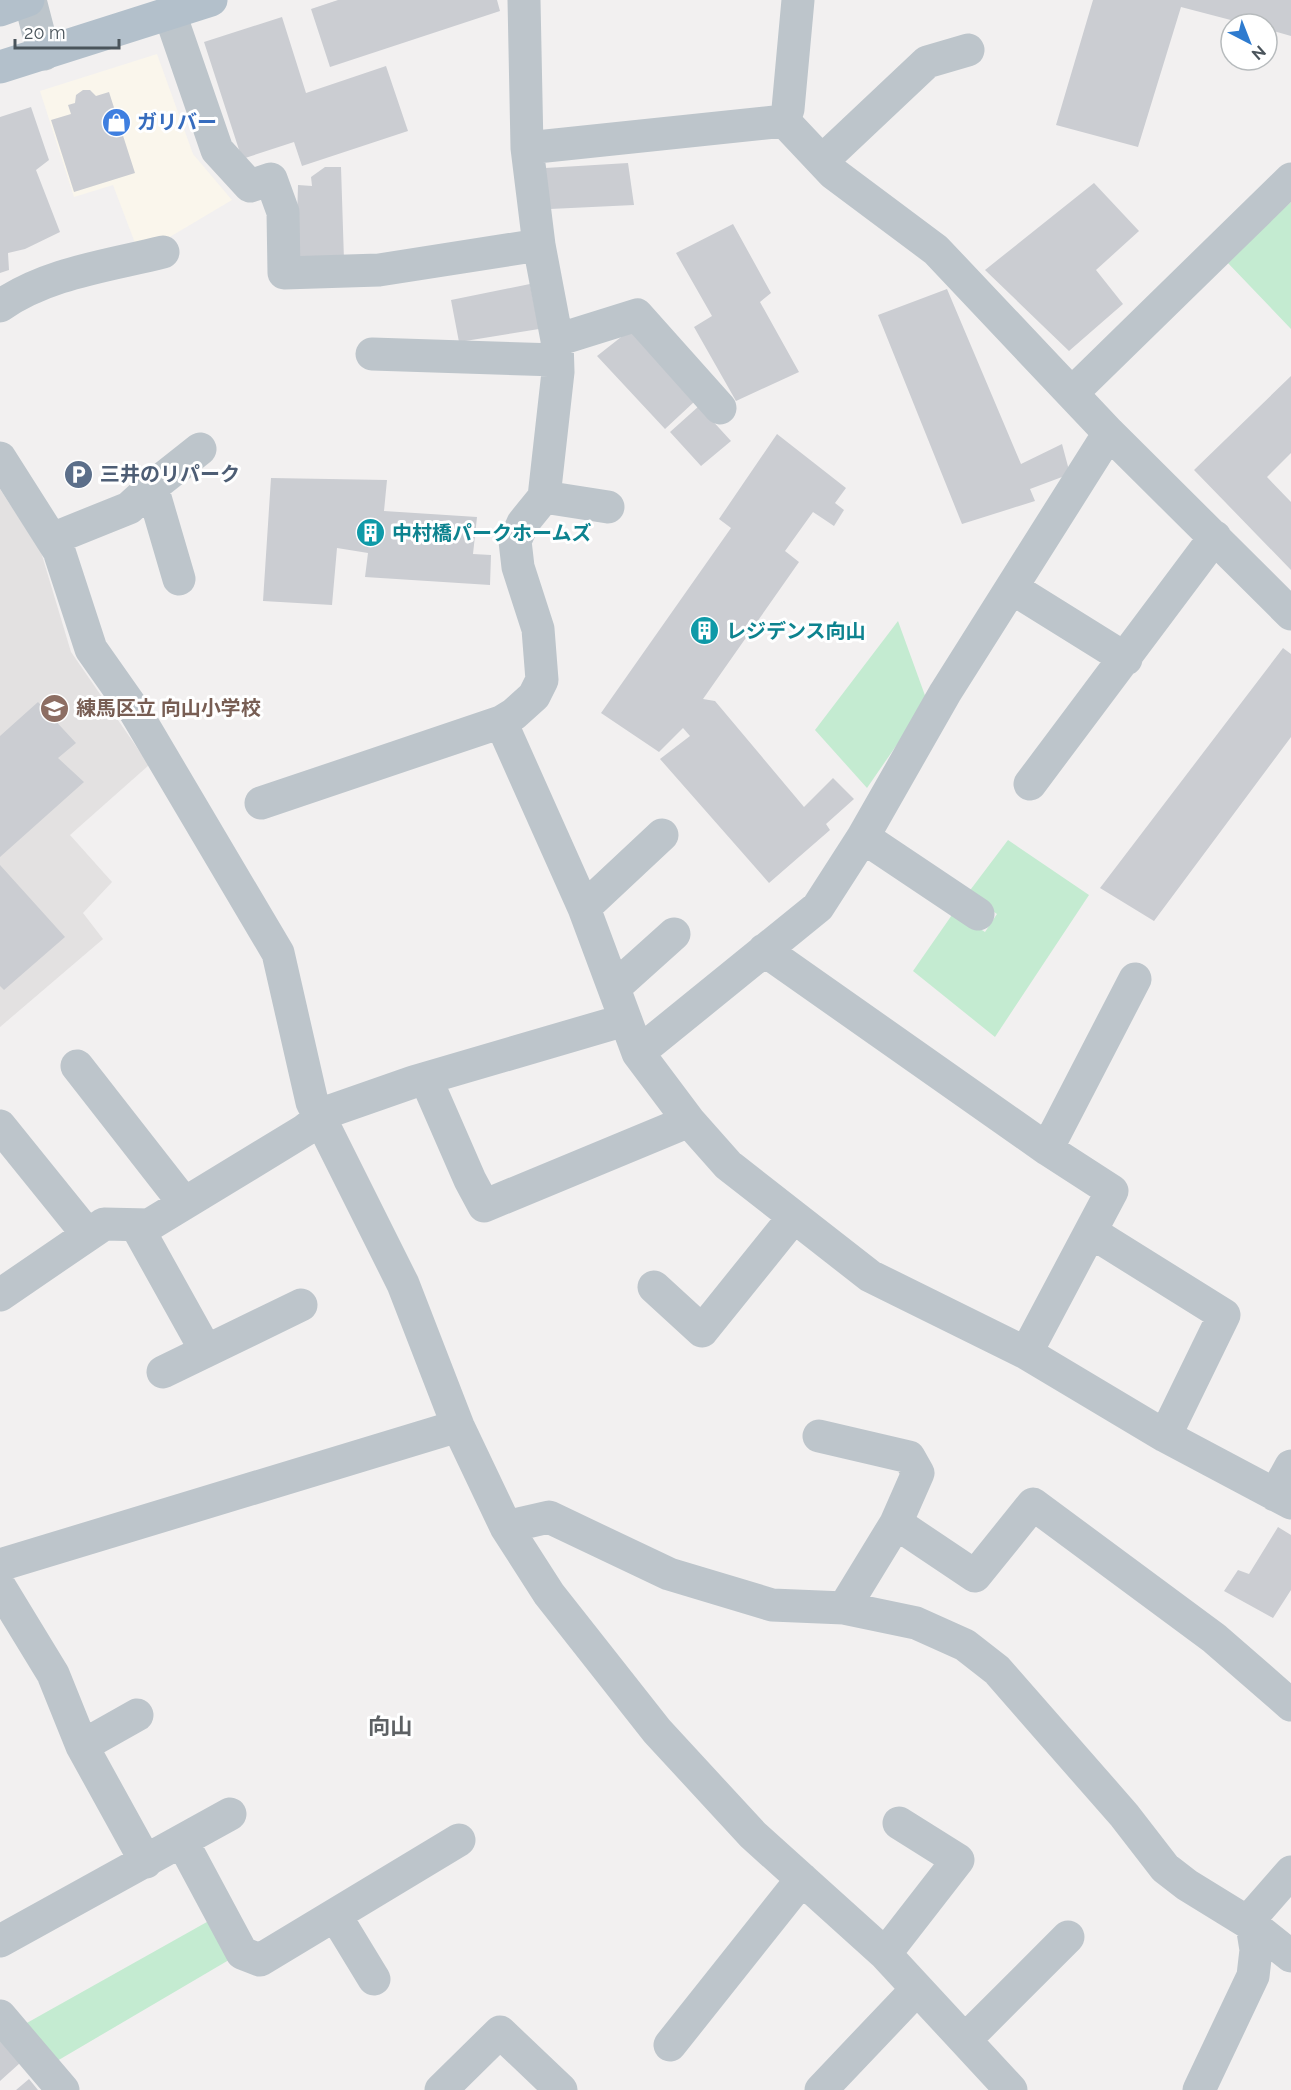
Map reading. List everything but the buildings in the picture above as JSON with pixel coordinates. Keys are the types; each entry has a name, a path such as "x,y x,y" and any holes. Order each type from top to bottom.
{"main road":[{"path":"0,10 29,0"},
{"path":"0,67 211,0"}],"street":[{"path":"29,0 44,54"},
{"path":"261,804 501,722 534,696 542,680 538,629 518,567 515,541 523,523 544,497 557,350 539,245 527,148 524,0"},
{"path":"784,121 788,109 798,0"},
{"path":"170,14 217,150 250,186 271,179 284,212 284,273 379,270 539,245"},
{"path":"822,161 927,62 968,50"},
{"path":"527,148 784,121"},
{"path":"784,121 833,172 936,250 1109,433 1291,614"},
{"path":"1072,393 1291,179"},
{"path":"0,306 24,289 42,283 163,252"},
{"path":"372,354 557,350 637,315 720,408"},
{"path":"638,1053 818,907 863,837 945,693 1109,433"},
{"path":"52,539 129,508 200,449"},
{"path":"0,458 59,551 91,649 136,713 278,952 312,1102 403,1284 458,1426 506,1527 549,1594 657,1731 753,1835 885,1954 965,2040 997,2085"},
{"path":"152,487 179,579"},
{"path":"544,497 608,507"},
{"path":"1030,784 1215,537"},
{"path":"1012,588 1126,658"},
{"path":"501,722 584,908 638,1053 689,1121 728,1165 870,1276 1026,1353 1165,1436 1283,1499 1291,1466"},
{"path":"584,908 662,835"},
{"path":"863,837 978,914"},
{"path":"615,987 674,934"},
{"path":"764,950 1047,1149 1112,1191 1026,1353"},
{"path":"1047,1149 1135,979"},
{"path":"0,1295 104,1224 148,1225 305,1130 330,1111 426,1079 624,1020"},
{"path":"77,1066 184,1203"},
{"path":"426,1079 470,1180 484,1206 689,1121"},
{"path":"0,1126 88,1235"},
{"path":"654,1287 702,1330 793,1218"},
{"path":"136,1225 205,1349"},
{"path":"1090,1232 1224,1315 1165,1436"},
{"path":"163,1372 205,1349 301,1305"},
{"path":"0,1565 458,1426"},
{"path":"819,1436 909,1457 918,1473 896,1522 844,1608"},
{"path":"896,1522 975,1576 1033,1504 1214,1638 1291,1705"},
{"path":"506,1527 549,1516 669,1574 772,1605 844,1608 916,1623 965,1645 996,1670 1124,1815 1165,1868 1187,1885 1252,1925 1291,1956"},
{"path":"0,1587 53,1674 82,1746 146,1862"},
{"path":"82,1746 137,1715"},
{"path":"0,1941 230,1814"},
{"path":"885,1954 958,1860 899,1823"},
{"path":"183,1841 242,1953 260,1960 459,1840"},
{"path":"1199,2090 1253,1976 1256,1950 1252,1925 1256,1912 1291,1872"},
{"path":"670,2045 802,1879"},
{"path":"335,1915 374,1979"},
{"path":"965,2040 1068,1937"},
{"path":"821,2090 917,1989"},
{"path":"0,2016 63,2090"},
{"path":"441,2090 500,2032 561,2090"}],"shaded area":[{"name":"ガリバー","path":"157,54 193,154 232,200 163,241 135,243 113,185 74,197 40,91"},
{"name":"練馬区立 向山小学校","path":"0,489 41,552 71,652 149,765 70,835 112,882 83,913 103,939 0,1027"}],"green space":[{"path":"1291,202 1291,329 1226,261"},
{"path":"898,621 927,701 867,788 815,730"},
{"path":"1008,840 1089,895 995,1037 913,971 954,912 985,932 997,914 968,893"},
{"path":"214,1918 234,1957 57,2061 25,2024"}],"place":[{"name":"ガリバー","path":"116,122"},
{"name":"三井のリパーク","path":"79,474"},
{"name":"中村橋パークホームズ","path":"371,533"},
{"name":"レジデンス向山","path":"705,631"},
{"name":"練馬区立 向山小学校","path":"55,708"}],"district":[{"name":"向山","path":"390,1726"}]}
